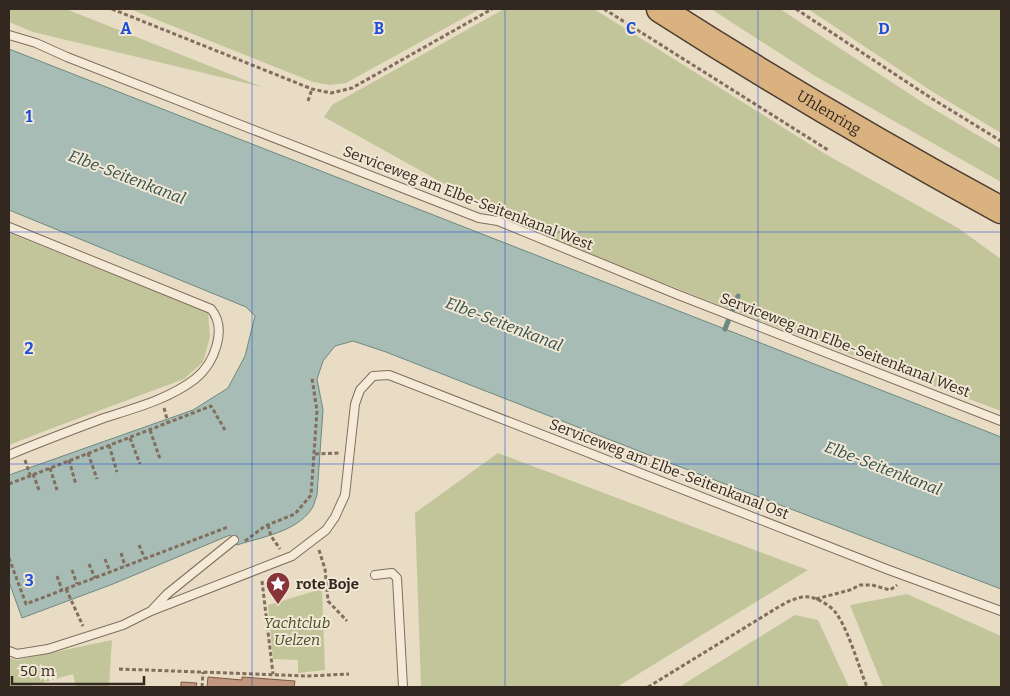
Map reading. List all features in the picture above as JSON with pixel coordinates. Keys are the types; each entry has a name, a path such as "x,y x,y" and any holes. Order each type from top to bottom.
{"highway":[{"name":"Uhlenring","path":"660,9 830,115 1001,210"},
{"path":"942,178 1001,227"}],"lane":[{"name":"Serviceweg am Elbe-Seitenkanal West","path":"9,34 479,218 498,221 518,231 1001,421"},
{"path":"9,227 211,309 217,316 219,325 214,354 197,377 186,385 153,401 56,435 9,455"},
{"name":"Serviceweg am Elbe-Seitenkanal Ost","path":"9,652 17,654 48,649 123,624 151,611 292,556 326,530 335,517 345,495 355,404 360,390 373,376 389,375 905,576 1001,611"},
{"path":"151,611 167,594 234,540"},
{"path":"375,575 392,573 397,578 403,687"}],"path":[{"path":"112,9 312,89 331,93 352,88 492,9"},
{"path":"604,9 828,150"},
{"path":"796,9 931,98 1001,141"},
{"path":"308,101 312,89"},
{"path":"244,543 268,525 295,514 311,495 317,411 312,378"},
{"path":"164,406 168,423"},
{"path":"9,484 211,406 225,430"},
{"path":"150,430 160,458"},
{"path":"130,438 140,464"},
{"path":"108,445 118,472"},
{"path":"88,453 97,479"},
{"path":"315,454 338,453"},
{"path":"69,460 76,485"},
{"path":"25,463 39,490"},
{"path":"50,468 57,490"},
{"path":"268,525 271,536 280,549"},
{"path":"9,558 26,604 228,527"},
{"path":"316,538 325,569 328,601 347,621"},
{"path":"139,545 145,559"},
{"path":"121,554 126,566"},
{"path":"105,559 110,572"},
{"path":"89,564 95,578"},
{"path":"260,568 273,674"},
{"path":"72,570 78,584"},
{"path":"57,576 80,622"},
{"path":"815,600 872,584 890,590 905,576"},
{"path":"648,687 780,606 794,599 810,597 824,603 835,611 844,627 867,687"},
{"path":"119,669 308,676 349,674"},
{"path":"202,687 203,672"}],"green space":[{"path":"9,9 66,9 262,87 33,32 9,22"},
{"path":"130,9 480,9 346,83 330,85 313,82"},
{"path":"504,9 594,9 827,155 958,228 1001,259 1001,411 747,316 522,227 324,117 332,105"},
{"path":"711,9 780,9 925,104 1001,149 1001,182 815,76"},
{"path":"808,9 1001,9 1001,133 933,92"},
{"path":"9,233 208,312 210,337 203,362 184,379 9,445"},
{"path":"498,453 808,570 617,687 421,687 415,513"},
{"name":"Yachtclub Uelzen","path":"322,589 325,670 298,673 298,660 273,659 268,605"},
{"path":"907,594 1001,636 1001,687 883,687 850,605"},
{"path":"795,615 818,620 849,687 679,687"},
{"path":"112,640 109,687 76,687 73,674 27,687 9,687 9,658 17,660"}],"water":[{"name":"Elbe-Seitenkanal","path":"9,49 1001,437 1001,589 649,455 386,352 353,341 335,346 323,361 317,379 323,410 317,495 312,508 296,524 277,533 237,545 230,535 113,584 22,618 9,582 9,475 193,410 228,388 245,356 255,316 246,307 9,210"}],"building":[{"path":"208,677 242,680 242,677 295,681 294,687 207,687"},
{"path":"181,682 197,683 196,687 181,687"}],"waterway":[{"path":"725,329 738,296"}],"place":[{"name":"rote Boje","path":"278,605"}]}
